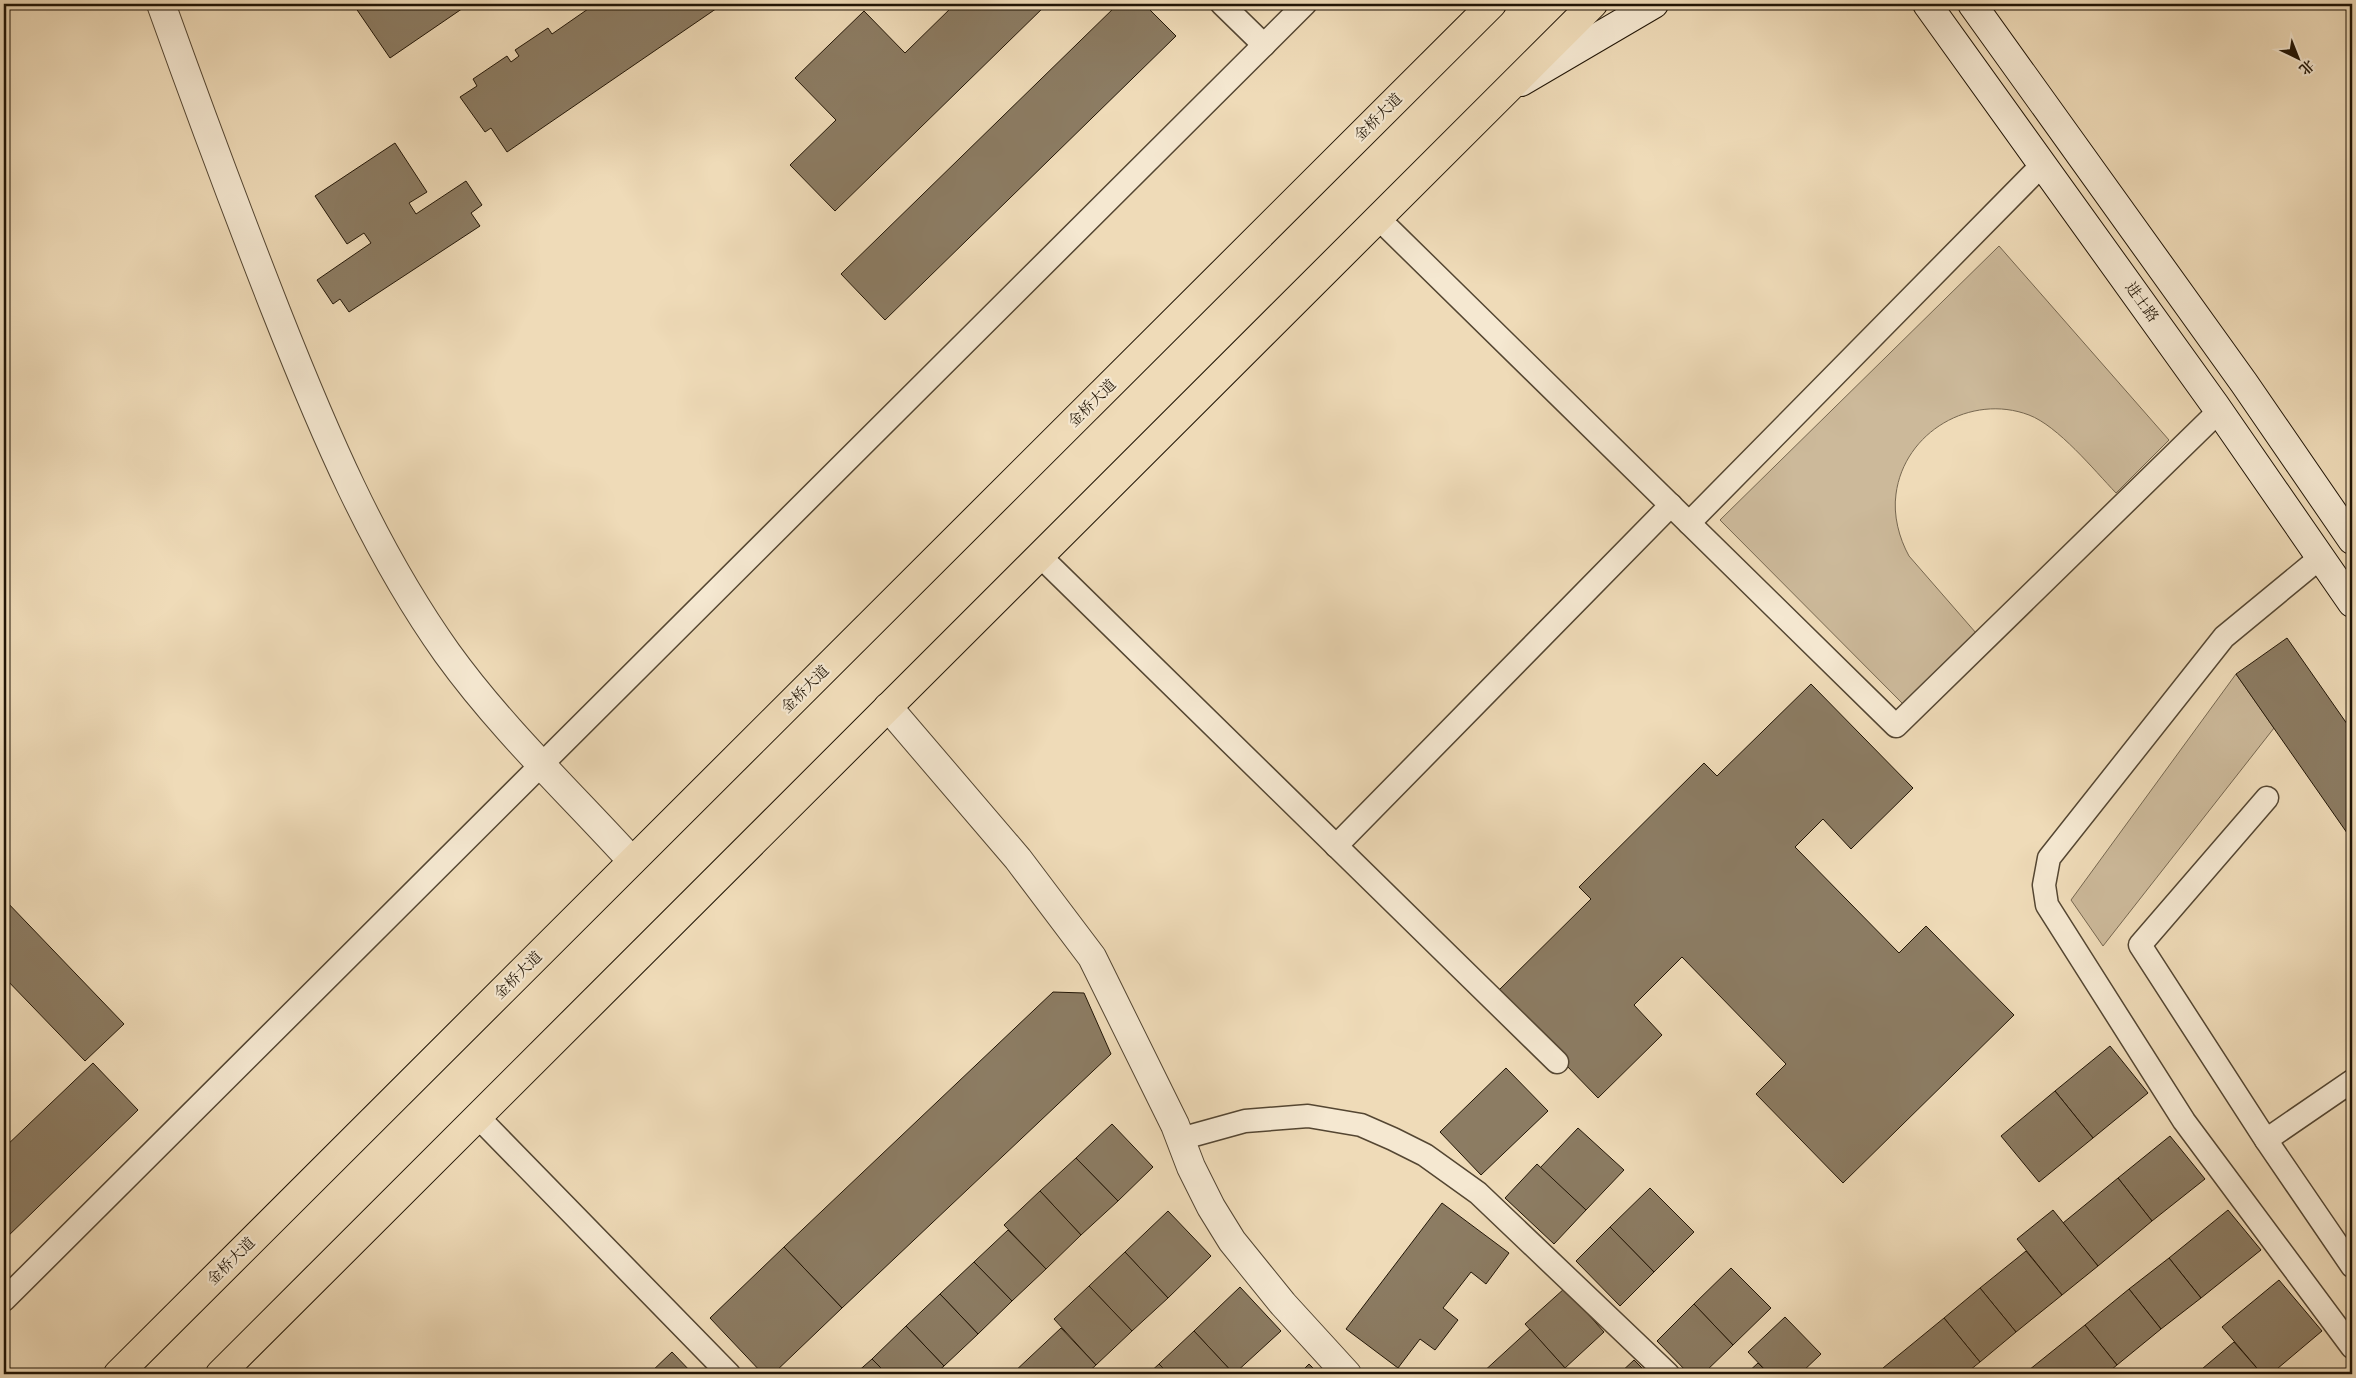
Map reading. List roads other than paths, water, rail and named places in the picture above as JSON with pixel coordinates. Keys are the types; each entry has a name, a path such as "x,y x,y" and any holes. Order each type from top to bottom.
{"highway":[{"name":"金桥大道","path":"118,1374 1492,4"},
{"path":"220,1374 1593,4"}],"street":[{"path":"161,4 220,170 333,450 388,560 447,652 488,705 632,861"},
{"path":"1503,94 1654,4"},
{"name":"进士路","path":"1928,8 2219,411 2352,603"},
{"path":"1977,9 2238,375 2352,540"},
{"path":"888,707 1018,859 1092,957 1180,1139 1203,1191 1232,1241 1283,1304 1347,1374"}],"lane":[{"path":"1222,4 1264,45"},
{"path":"4,1300 1305,4"},
{"path":"1689,523 2042,164"},
{"path":"1378,218 1896,726 2219,411"},
{"path":"1336,846 1671,505"},
{"path":"1040,556 1557,1062"},
{"path":"2321,557 2224,636 2049,858 2044,885 2047,904 2184,1122 2352,1347"},
{"path":"2267,798 2140,945 2266,1140 2352,1266"},
{"path":"2266,1140 2352,1081"},
{"path":"1180,1139 1245,1121 1308,1116 1361,1125 1394,1139 1425,1155 1478,1193 1668,1374"},
{"path":"478,1117 729,1374"}]}
